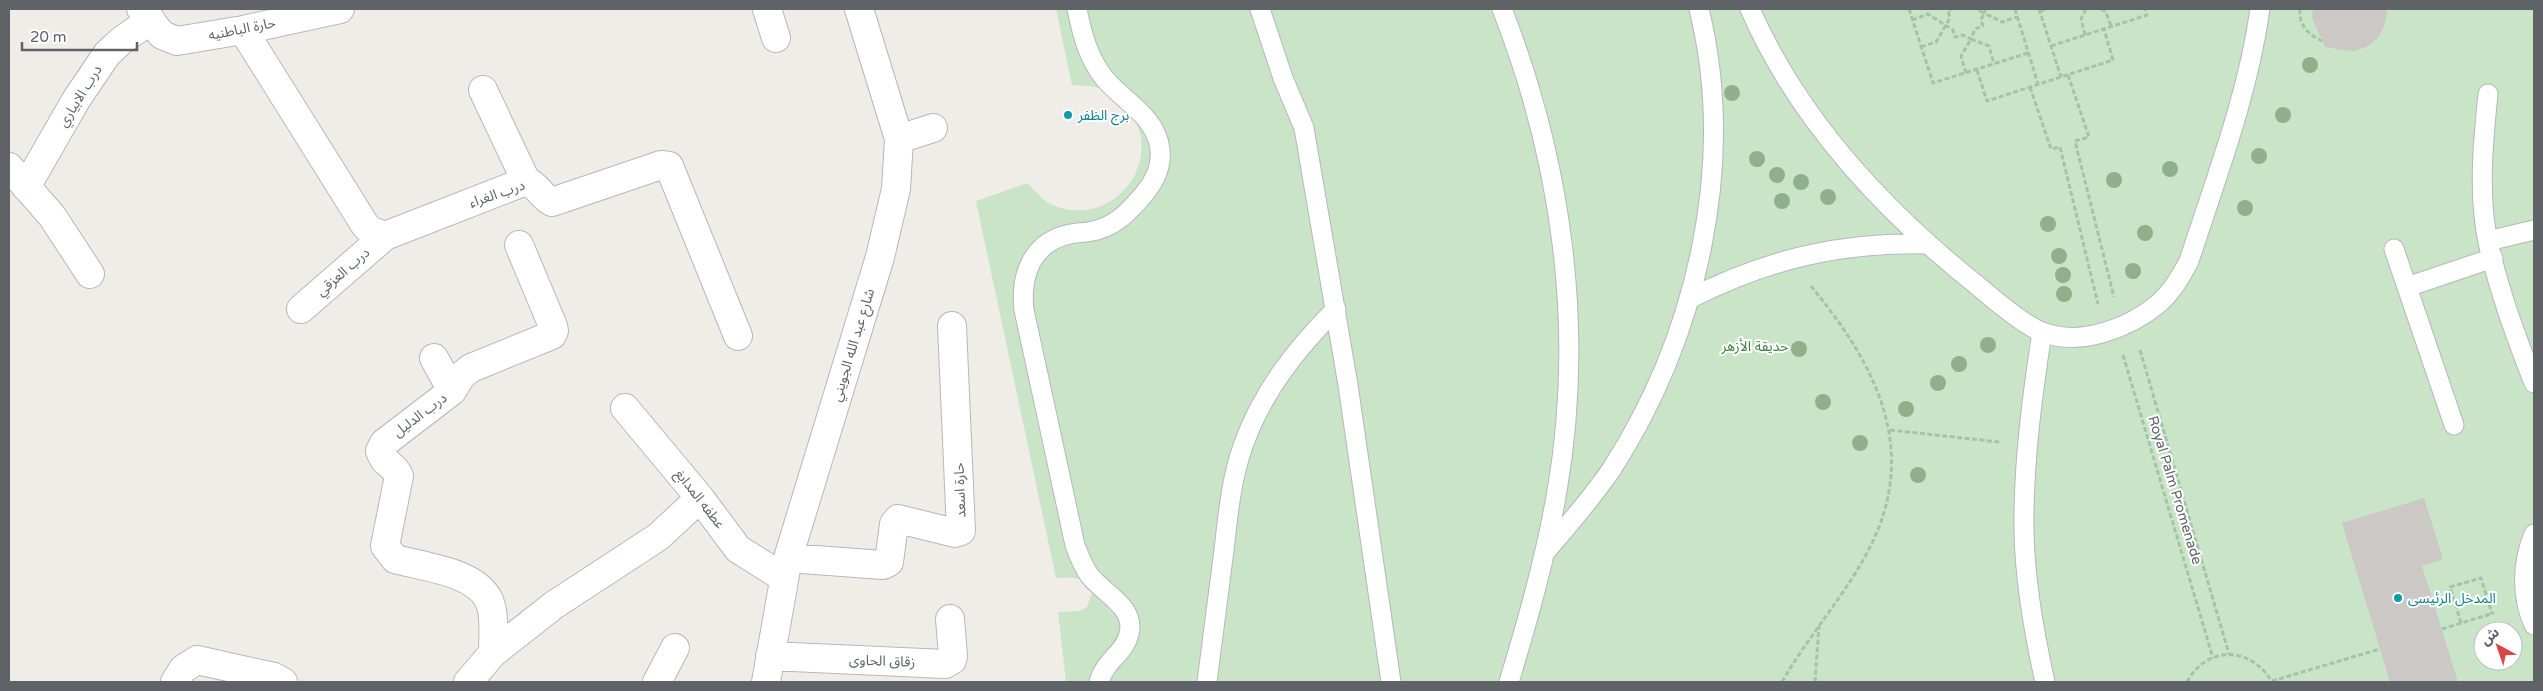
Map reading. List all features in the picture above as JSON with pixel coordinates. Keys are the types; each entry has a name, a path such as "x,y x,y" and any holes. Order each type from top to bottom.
{"street":[{"name":"حارة الباطنيه","path":"146,14 162,35 176,41 243,30 340,9"},
{"path":"767,9 776,38"},
{"name":"شارع عبد الله الجويني","path":"768,669 786,568 880,257 896,189 899,139 859,9"},
{"name":"درب الابياري","path":"90,274 52,216 17,177 76,100 107,54 146,14"},
{"path":"243,30 365,226 371,232 385,236"},
{"path":"483,90 526,181"},
{"path":"899,139 933,128"},
{"name":"درب الغراء","path":"385,236 526,181 533,183 545,199 552,202 661,165 670,166 738,336"},
{"name":"درب العزقي","path":"301,308 385,236"},
{"name":"درب الدليل","path":"493,653 492,607 479,586 469,579 394,559 385,546 399,476 397,470 383,461 380,451 384,443 452,391 462,376 471,368 547,338 554,331 519,245"},
{"name":"حارة اسعد","path":"786,568 883,565 889,562 894,524 898,519 955,534 960,530 952,326"},
{"path":"434,358 452,391"},
{"name":"عطفه المدابغ","path":"625,408 700,498 738,549 786,568"},
{"path":"468,682 493,653 554,605 658,537 700,498"},
{"name":"زقاق الحاوى","path":"768,669 945,664 952,660 953,656 950,619"},
{"path":"657,682 675,648"},
{"path":"175,682 183,669 197,660 274,677 282,682"}],"lane":[{"path":"1077,9 1087,48 1095,65 1114,89 1152,125 1158,137 1160,150 1156,176 1130,212 1100,229 1070,234 1052,241 1037,254 1026,270 1021,290 1075,545 1090,576 1121,605 1130,622 1126,643 1102,671 1099,682"},
{"path":"1260,9 1283,78 1304,128 1336,309 1391,682"},
{"path":"1502,9 1535,106 1557,204 1569,300 1569,363 1565,427 1557,490 1546,550 1509,682"},
{"path":"1546,550 1590,498 1637,427 1660,381 1679,333 1689,299 1704,234 1713,146 1712,102 1699,9"},
{"path":"1750,9 1772,53 1833,143 1868,184 1928,244 1995,300 2042,332 2066,336 2091,335 2118,327 2159,303 2176,284 2189,261 2246,84 2257,36 2260,9"},
{"path":"2488,94 2483,141 2484,188 2490,249 2509,320 2529,355 2534,383"},
{"path":"2407,287 2534,230"},
{"path":"1689,299 1721,283 1787,259 1857,246 1928,244"},
{"path":"2394,249 2454,425"},
{"path":"1207,682 1231,489 1243,446 1260,408 1281,372 1306,339 1336,309"},
{"path":"2042,332 2028,445 2024,534 2036,642 2045,682"},
{"path":"2534,534 2525,568 2525,592 2534,625"}],"path":[{"path":"1909,9 1933,83 2028,53"},
{"path":"1921,47 1936,42 1950,18 1948,10 1952,9"},
{"path":"1976,9 2002,22 2017,18"},
{"path":"1966,73 1962,56 1974,29 1983,26 1980,20 1986,9"},
{"path":"2015,9 2038,84"},
{"path":"2048,9 2039,10 2061,77"},
{"path":"2085,34 2081,19 2086,9"},
{"path":"2101,9 2106,12 2111,26"},
{"path":"2051,46 2147,15 2145,9"},
{"path":"2300,9 2300,18 2304,28 2312,36 2322,41"},
{"path":"1912,20 1928,14 1953,30 1955,37 1963,35 1989,46 1994,64"},
{"path":"1977,70 1987,101 2068,75 2113,60 2104,29"},
{"name":"Royal Palm Promenade","path":"2068,75 2088,137 2075,141 2118,327 2213,658"},
{"name":"Royal Palm Promenade","path":"2030,87 2051,149 2060,147 2065,173 2223,630 2229,654"},
{"path":"1782,682 1865,556 1881,524 1889,490 1892,454 1890,430 1873,382 1854,345 1829,308 1787,259"},
{"path":"1890,430 2028,445"},
{"path":"2461,623 2450,587 2481,578 2492,614"},
{"path":"2442,629 2485,616"},
{"path":"1815,682 1819,624"},
{"path":"2187,682 2201,664 2213,658 2229,654 2250,658 2259,664 2272,682 2380,649"}],"green space":[{"name":"حديقة الأزهر","path":"1056,9 2534,9 2534,682 1066,682 1058,612 1080,611 1087,607 1092,593 1082,580 1056,578 976,201 1027,183 1047,202 1069,210 1090,209 1109,202 1125,189 1136,172 1141,152 1139,131 1129,110 1123,103 1108,91 1093,86 1072,85"}],"building":[{"path":"2313,9 2386,9 2387,14 2378,38 2368,46 2355,51 2325,47 2312,18"},
{"name":"المدخل الرئيسى","path":"2424,498 2443,559 2422,566 2458,682 2390,682 2342,523"}],"place":[{"name":"برج الظفر","path":"1068,115"},
{"name":"المدخل الرئيسى","path":"2398,598"}]}
